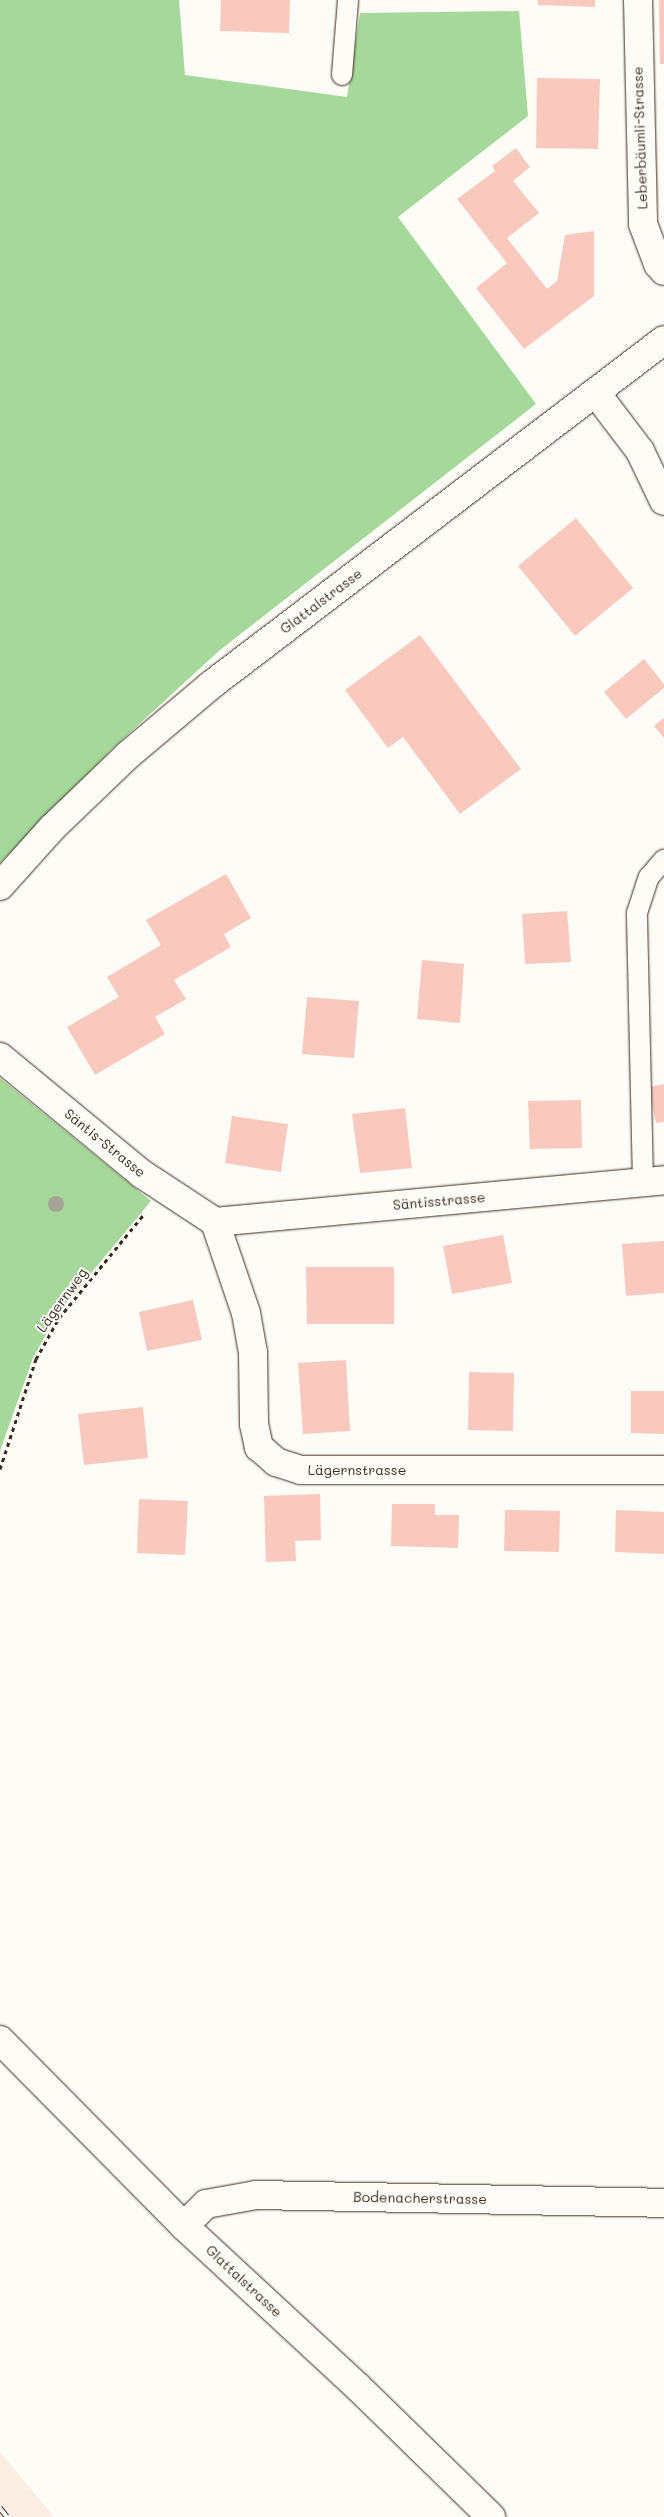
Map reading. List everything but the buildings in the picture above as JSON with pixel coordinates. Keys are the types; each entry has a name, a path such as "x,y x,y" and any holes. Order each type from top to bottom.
{"street":[{"name":"Leberbäumli-Strasse","path":"638,0 643,224 664,271"},
{"name":"Glattalstrasse","path":"0,886 52,827 128,755 212,685 596,394 664,340"},
{"path":"596,394 640,451 664,501"},
{"name":"Säntis-Strasse","path":"0,1057 164,1191 214,1222"},
{"name":"Säntisstrasse","path":"214,1222 654,1181"},
{"name":"Lägernstrasse","path":"214,1222 246,1313 253,1352 254,1424 258,1447 276,1462 301,1470 664,1470"},
{"name":"Glattalstrasse","path":"0,2040 184,2226 358,2387 491,2517"},
{"name":"Bodenacherstrasse","path":"184,2226 206,2204 256,2195 664,2203"}],"lane":[{"path":"342,75 348,0"},
{"path":"654,1181 637,913 649,877 664,860"}],"path":[{"name":"Lägernweg","path":"0,1468 36,1359 59,1318 164,1191"}],"shaded area":[{"path":"0,2452 54,2517 0,2517"}],"green space":[{"path":"0,0 179,0 185,75 347,97 360,13 519,11 528,116 398,217 536,404 220,650 113,748 0,863"},
{"path":"0,1078 151,1201 57,1314 33,1358 0,1451"}],"railway":[{"path":"0,2508 7,2517"}]}
